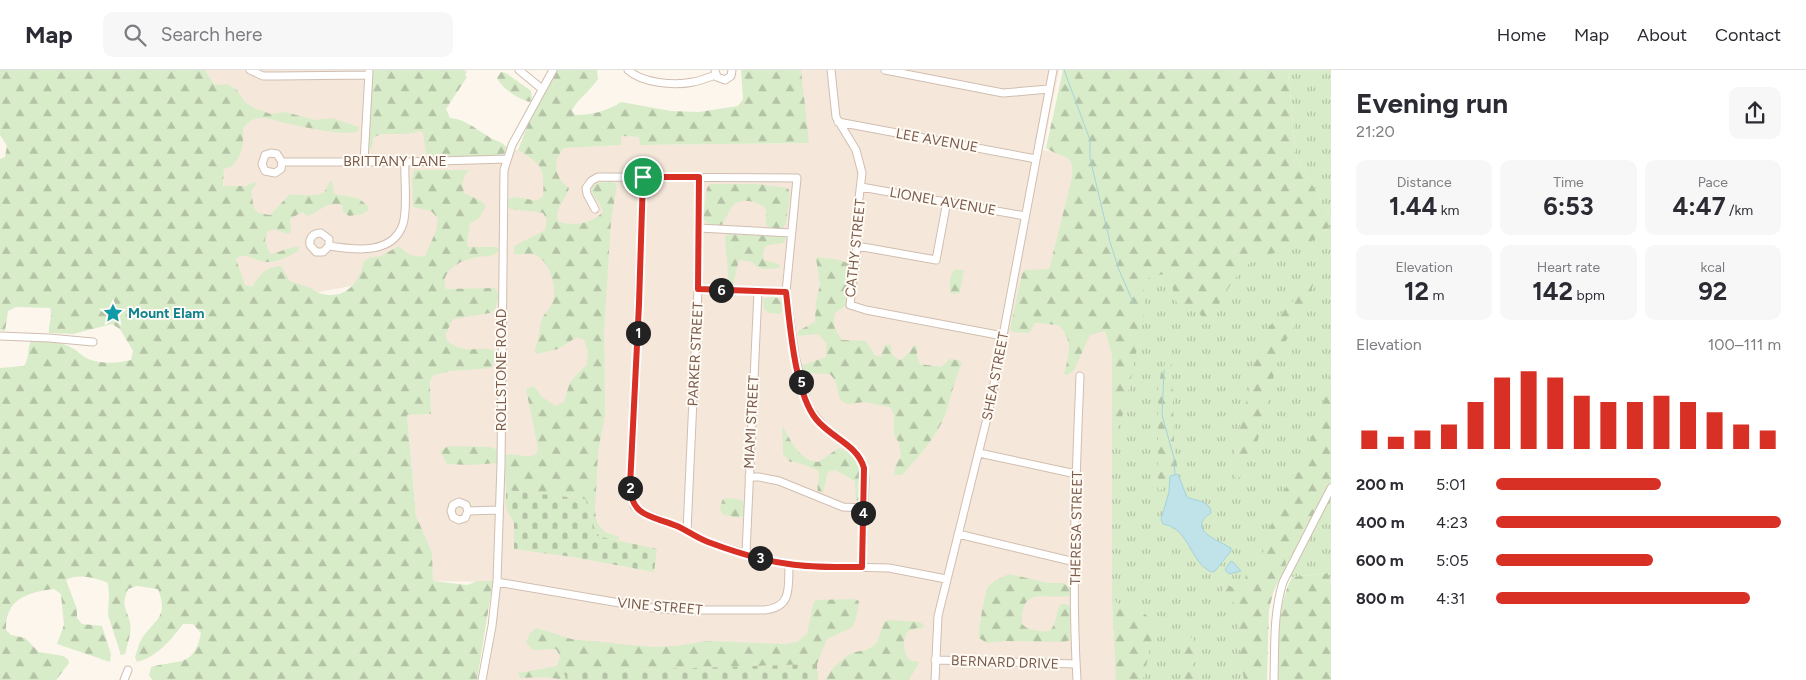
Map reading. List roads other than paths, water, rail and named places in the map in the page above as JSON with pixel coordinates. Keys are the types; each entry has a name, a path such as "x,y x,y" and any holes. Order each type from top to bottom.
{"street":[{"path":"250,70 263,76 302,73 368,72 364,161"},
{"path":"519,70 542,89"},
{"name":"ROLLSTONE ROAD","path":"482,680 492,626 497,582 501,466 504,170 521,126 553,70"},
{"path":"628,70 646,81 678,83 694,82 715,72 719,79 725,80 730,78 732,70"},
{"name":"CATHY STREET","path":"831,70 838,122 858,154 862,173 857,215 857,246 849,302 851,306 1003,336"},
{"path":"885,70 1003,93 1049,89"},
{"name":"SHEA STREET","path":"934,680 937,621 989,410 1053,70"},
{"name":"LEE AVENUE","path":"838,122 1036,159"},
{"name":"BRITTANY LANE","path":"282,162 405,162 507,159"},
{"path":"329,246 373,248 387,244 392,240 403,223 405,162"},
{"path":"595,209 586,191 586,185 591,180 601,177 797,178 786,292 795,356 808,407 819,423 852,449 861,459 864,468 862,567"},
{"path":"643,177 630,492 634,506 640,512 709,542 789,564 889,568 946,579"},
{"name":"PARKER STREET","path":"687,531 698,289 699,177"},
{"name":"LIONEL AVENUE","path":"861,187 1025,216"},
{"path":"857,246 936,260 947,202"},
{"path":"699,228 791,233"},
{"path":"698,289 786,292"},
{"name":"MIAMI STREET","path":"746,553 758,292"},
{"path":"0,336 93,342"},
{"name":"THERESA STREET","path":"1077,680 1075,562 1080,376"},
{"path":"979,452 1076,474"},
{"path":"749,477 759,477 779,482 843,507 863,508"},
{"path":"1274,680 1276,621 1283,582 1331,488"},
{"path":"468,511 498,510"},
{"path":"958,534 1075,562"},
{"name":"VINE STREET","path":"497,582 643,607 675,610 765,610 778,607 786,598 789,564"},
{"name":"BERNARD DRIVE","path":"935,660 1076,664"},
{"path":"124,680 128,670"}],"water":[{"path":"1178,474 1187,497 1209,506 1211,513 1204,519 1202,524 1206,534 1231,548 1231,551 1215,571 1212,572 1206,569 1196,558 1179,532 1173,527 1163,524 1161,519 1169,492 1170,476"},
{"path":"1232,561 1241,571 1229,574 1225,570"}],"waterway":[{"path":"1064,70 1090,140 1090,158 1110,242 1119,270 1134,304"},
{"path":"1164,370 1162,415 1174,458 1175,475"}],"place":[{"name":"Mount Elam","path":"113,313"}]}
